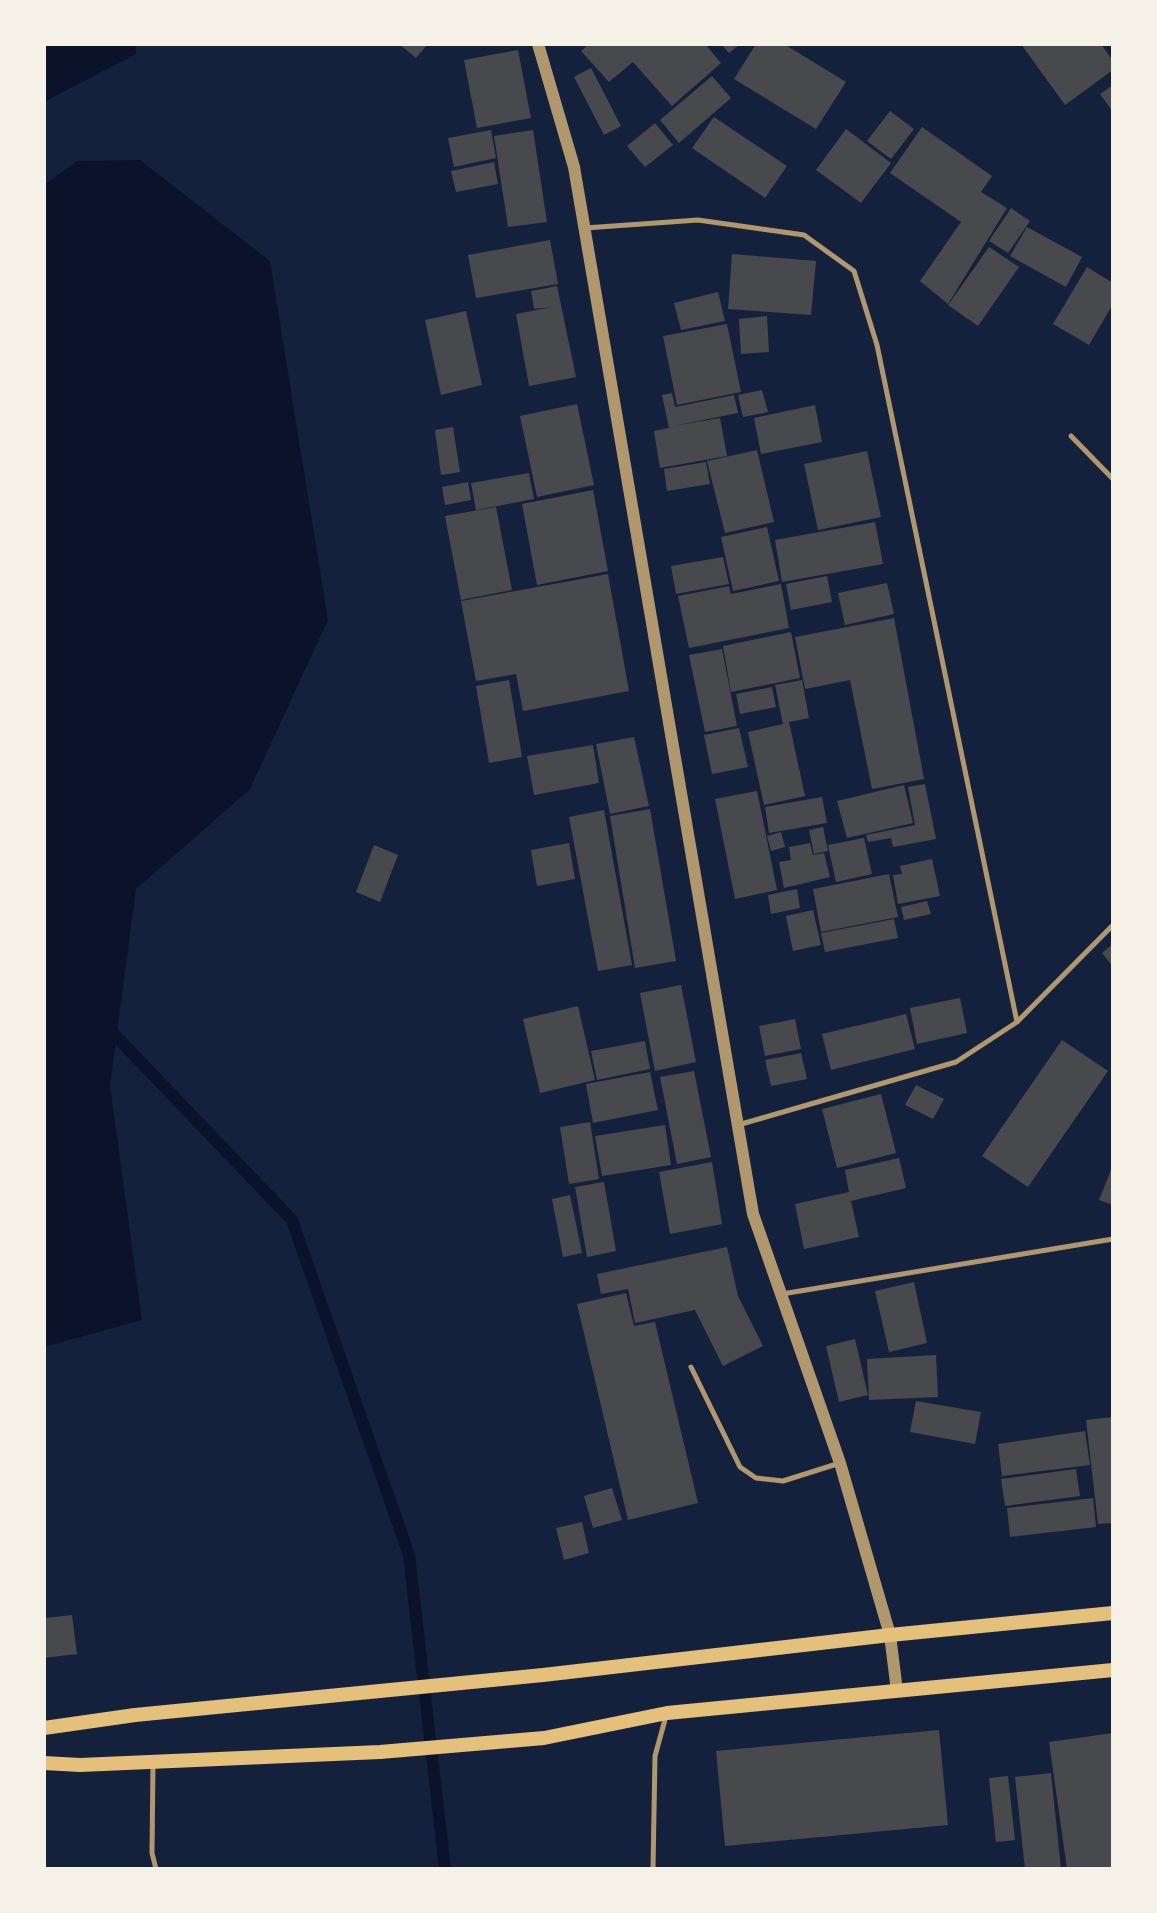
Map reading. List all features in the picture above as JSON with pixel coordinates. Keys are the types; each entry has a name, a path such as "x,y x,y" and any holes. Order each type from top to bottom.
{"main road":[{"path":"44,1728 135,1715 373,1693 1113,1613"},
{"path":"44,1763 80,1765 380,1752 544,1738 667,1713 1113,1670"}],"street":[{"path":"538,44 575,167 753,1214 840,1463 890,1635 897,1691"}],"lane":[{"path":"585,229 698,220 804,235 854,271 877,345 1017,1022"},
{"path":"1071,436 1113,479"},
{"path":"738,1125 956,1062 1017,1022 1113,925"},
{"path":"781,1294 1113,1239"},
{"path":"691,1367 740,1467 756,1478 783,1481 840,1463"},
{"path":"653,1869 655,1756 667,1713"},
{"path":"153,1761 152,1853 156,1869"}],"water":[{"path":"44,44 136,44 136,54 44,102"},
{"path":"140,160 270,261 328,620 250,789 136,889 110,1085 142,1320 44,1347 44,185 77,161"}],"building":[{"path":"399,44 428,44 416,58"},
{"path":"589,44 705,44 721,63 672,106 633,62 609,82 581,51"},
{"path":"721,44 740,44 729,53"},
{"path":"756,44 784,44 846,82 816,129 734,79"},
{"path":"1021,44 1101,44 1113,61 1113,70 1065,105"},
{"path":"518,50 531,118 477,128 464,60"},
{"path":"591,68 621,126 604,135 574,77"},
{"path":"712,76 731,98 679,143 660,120"},
{"path":"1113,85 1113,112 1100,94"},
{"path":"890,111 914,129 891,159 867,141"},
{"path":"714,117 787,166 765,198 692,148"},
{"path":"655,123 673,145 645,167 627,146"},
{"path":"922,127 992,176 981,192 1007,208 948,304 920,281 961,222 890,173"},
{"path":"846,129 891,163 861,203 816,170"},
{"path":"491,130 496,158 454,167 448,138"},
{"path":"533,130 547,222 508,227 494,136"},
{"path":"494,162 498,184 456,192 451,171"},
{"path":"1011,208 1030,221 1008,253 989,241"},
{"path":"1027,227 1082,257 1066,287 1010,256"},
{"path":"550,240 558,284 476,298 468,255"},
{"path":"989,247 1019,267 978,326 948,305"},
{"path":"732,254 816,261 811,315 728,309"},
{"path":"1087,267 1113,283 1113,304 1089,345 1053,324"},
{"path":"557,286 576,377 529,386 516,314 552,307 534,309 531,291"},
{"path":"718,292 725,321 681,330 674,303"},
{"path":"466,311 482,385 441,395 425,320"},
{"path":"767,316 769,352 741,354 739,319"},
{"path":"727,324 741,392 677,405 663,336"},
{"path":"762,390 768,412 743,417 738,395"},
{"path":"672,393 675,407 734,395 738,413 673,426 720,418 727,456 660,468 654,431 669,428 662,395"},
{"path":"577,404 594,485 537,497 520,416"},
{"path":"815,405 822,442 761,454 754,418"},
{"path":"453,427 460,472 441,475 435,430"},
{"path":"757,450 774,522 725,533 707,461"},
{"path":"867,451 881,517 818,530 804,464"},
{"path":"706,462 710,484 667,491 664,469"},
{"path":"529,473 534,499 476,510 471,483"},
{"path":"468,482 471,500 445,505 442,487"},
{"path":"593,490 608,571 537,585 522,504"},
{"path":"496,507 512,590 461,600 445,516"},
{"path":"875,522 883,564 782,582 775,540"},
{"path":"767,527 779,581 733,591 721,537"},
{"path":"723,557 729,584 676,594 671,566"},
{"path":"608,574 629,691 523,711 516,674 476,681 461,601"},
{"path":"827,576 832,602 791,610 786,584"},
{"path":"887,583 894,614 845,625 838,593"},
{"path":"781,584 789,628 689,648 678,596 729,586 731,594"},
{"path":"894,618 924,779 872,789 850,680 805,689 795,637"},
{"path":"791,632 800,678 731,692 723,646"},
{"path":"722,649 737,726 705,732 689,655"},
{"path":"509,680 522,757 489,763 476,686"},
{"path":"802,680 809,718 789,722 805,796 764,805 748,732 783,724 775,685"},
{"path":"772,687 776,707 740,714 736,694"},
{"path":"739,728 748,767 712,774 704,735"},
{"path":"634,737 649,806 610,814 596,744"},
{"path":"593,745 599,783 534,795 527,756"},
{"path":"925,784 936,839 893,847 891,838 868,842 866,835 915,825 908,787"},
{"path":"904,785 913,823 847,838 837,801"},
{"path":"757,791 777,890 735,899 715,799"},
{"path":"822,797 827,823 769,833 765,807"},
{"path":"650,809 676,961 635,968 610,816"},
{"path":"604,810 632,965 598,971 569,817"},
{"path":"823,827 828,851 814,854 809,830"},
{"path":"781,832 785,847 771,851 767,836"},
{"path":"864,838 872,874 836,882 828,845"},
{"path":"569,843 575,879 537,886 531,850"},
{"path":"810,843 813,855 824,853 830,877 784,888 779,862 791,860 789,847"},
{"path":"374,845 398,855 380,902 356,892"},
{"path":"932,859 940,896 898,904 893,875 902,874 900,866"},
{"path":"889,874 898,917 821,932 813,889"},
{"path":"797,889 800,908 771,914 768,895"},
{"path":"927,901 931,914 904,920 901,907"},
{"path":"813,910 821,945 793,951 786,916"},
{"path":"894,919 898,938 825,952 821,933"},
{"path":"1113,944 1113,967 1102,953"},
{"path":"681,985 696,1062 655,1071 640,993"},
{"path":"960,998 967,1033 917,1044 910,1008"},
{"path":"578,1006 595,1080 540,1093 523,1019"},
{"path":"906,1014 915,1049 831,1070 822,1034"},
{"path":"795,1019 801,1049 765,1056 759,1026"},
{"path":"1062,1040 1108,1071 1028,1187 982,1156"},
{"path":"645,1041 650,1069 597,1080 591,1051"},
{"path":"801,1053 807,1079 771,1086 765,1060"},
{"path":"694,1071 711,1157 677,1164 660,1077"},
{"path":"650,1072 658,1110 593,1123 586,1084"},
{"path":"916,1085 944,1099 933,1119 905,1105"},
{"path":"881,1094 896,1153 837,1168 822,1109"},
{"path":"590,1122 599,1179 569,1184 560,1127"},
{"path":"665,1125 671,1165 602,1176 595,1136"},
{"path":"899,1158 906,1188 851,1201 859,1237 804,1249 795,1204 849,1192 845,1170"},
{"path":"712,1162 722,1224 670,1234 659,1172"},
{"path":"1113,1165 1113,1205 1099,1200"},
{"path":"604,1182 616,1251 587,1257 575,1187"},
{"path":"570,1195 582,1253 563,1257 552,1199"},
{"path":"727,1247 738,1296 763,1346 723,1366 695,1310 635,1323 628,1289 601,1294 597,1274"},
{"path":"914,1282 927,1343 889,1352 875,1291"},
{"path":"626,1293 634,1326 655,1322 698,1503 628,1520 577,1304"},
{"path":"855,1339 868,1395 839,1402 826,1346"},
{"path":"936,1355 938,1397 869,1400 867,1359"},
{"path":"916,1401 981,1412 975,1444 910,1432"},
{"path":"1113,1417 1113,1523 1098,1524 1086,1420"},
{"path":"1085,1431 1090,1465 1002,1476 998,1444"},
{"path":"1076,1469 1080,1496 1005,1506 1001,1479"},
{"path":"612,1488 622,1520 593,1528 584,1496"},
{"path":"1093,1498 1096,1527 1010,1537 1007,1508"},
{"path":"582,1522 589,1553 564,1560 556,1528"},
{"path":"72,1615 77,1654 44,1658 44,1618"},
{"path":"939,1730 948,1825 725,1846 716,1751"},
{"path":"1113,1733 1113,1869 1067,1869 1049,1742"},
{"path":"1051,1773 1061,1869 1025,1869 1015,1777"},
{"path":"1008,1776 1015,1840 996,1842 989,1778"}],"waterway":[{"path":"110,1023 111,1031 292,1220 409,1555 445,1869"}]}
